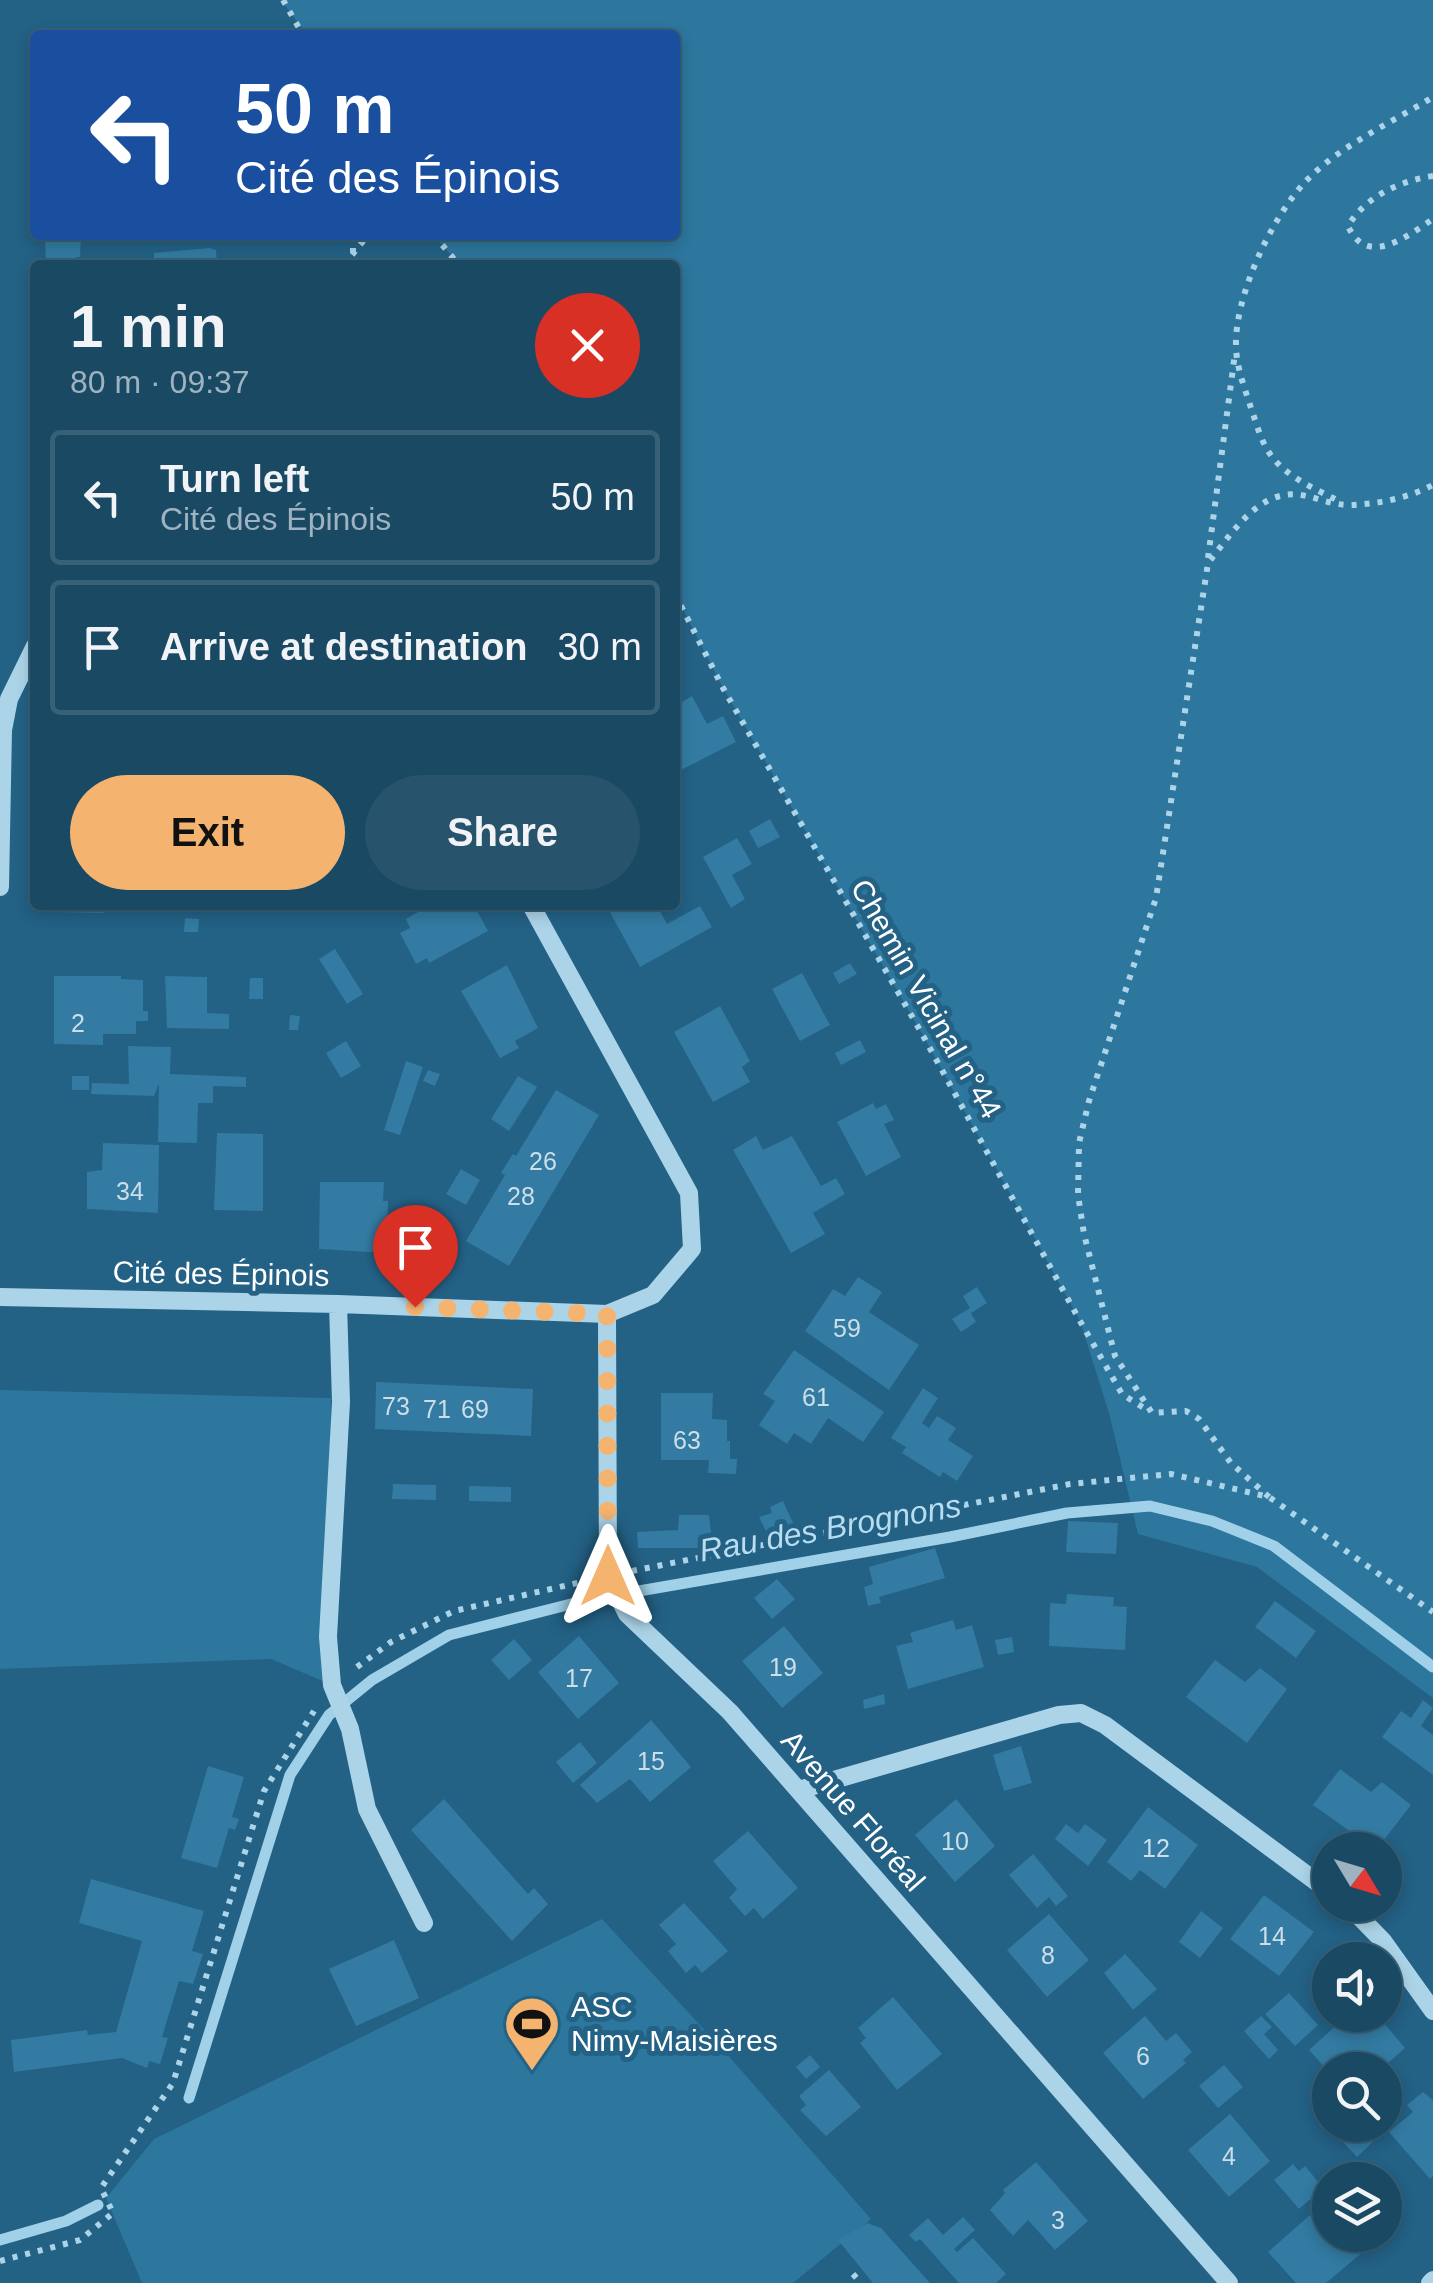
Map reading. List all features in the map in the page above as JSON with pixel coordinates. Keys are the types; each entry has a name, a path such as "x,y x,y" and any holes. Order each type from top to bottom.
{"street":[{"path":"0,887 3,730 10,700 30,657"},
{"name":"Cité des Épinois","path":"0,1298 607,1314 652,1295 692,1249 689,1193 535,910"},
{"path":"338,1304 341,1402 328,1638 332,1685 350,1728 367,1809 424,1923"},
{"name":"Avenue Floréal","path":"607,1314 608,1576 627,1614 730,1712 1228,2283"},
{"path":"799,1790 1059,1715 1081,1713 1105,1725 1312,1879"},
{"path":"1365,1922 1383,1941 1433,2011"}],"path":[{"path":"284,0 300,30"},
{"path":"1433,98 1348,149 1307,180 1261,247 1246,290 1156,898 1089,1101 1079,1143 1078,1195 1115,1356 1152,1413 1186,1411 1199,1419 1231,1464 1269,1497 1433,1612"},
{"path":"1433,176 1386,190 1358,210 1348,226 1362,245 1373,249 1398,242 1433,219"},
{"path":"353,240 354,253"},
{"path":"348,260 364,240"},
{"path":"438,240 455,260"},
{"path":"1236,346 1242,380 1268,452 1298,481 1348,505"},
{"path":"1208,563 1239,525 1267,502 1296,493 1348,505 1412,496 1433,485"},
{"name":"Chemin Vicinal n°44","path":"680,604 723,688 922,1032 1122,1394 1152,1413"},
{"path":"0,2261 80,2240 113,2214 101,2188 173,2083 264,1791 332,1685 392,1642 454,1612 608,1576 1070,1484 1171,1474 1269,1497"},
{"path":"853,2274 861,2283"}],"shaded area":[{"path":"281,0 1433,0 1433,1698 1257,1567 1138,1534 1109,1413 1080,1321 921,1032 723,688 680,604 680,260 455,260 438,240 680,240 680,30 303,30"},
{"path":"0,1390 331,1398 328,1637 332,1685 271,1659 0,1669"},
{"name":"ASC Nimy-Maisières","path":"602,1919 871,2219 793,2283 142,2283 106,2198 154,2139"}],"building":[{"path":"45,240 81,240 80,257 76,260 46,260"},
{"path":"210,248 216,250 217,260 154,260 154,253"},
{"path":"692,696 707,724 723,716 736,742 680,770 680,703"},
{"path":"770,819 780,837 758,848 749,831"},
{"path":"737,838 752,864 732,875 745,899 731,908 703,857"},
{"path":"700,906 712,927 640,967 609,910 662,910 667,924"},
{"path":"103,910 104,913 56,912"},
{"path":"422,910 477,910 488,931 429,963 427,958 416,964 400,933 410,928 406,919"},
{"path":"185,918 199,919 198,932 184,932"},
{"path":"335,949 363,994 347,1004 319,959"},
{"path":"850,963 857,974 839,984 833,973"},
{"path":"507,965 538,1028 515,1041 519,1048 500,1058 461,991"},
{"path":"802,973 830,1025 800,1041 772,989"},
{"path":"54,976 121,976 143,980 143,1011 148,1011 148,1021 136,1021 136,1034 103,1034 103,1045 54,1044"},
{"path":"165,976 207,977 207,1013 229,1014 229,1029 167,1028"},
{"path":"250,978 263,978 263,999 249,999"},
{"path":"720,1006 750,1061 742,1067 750,1082 713,1102 674,1032"},
{"path":"290,1015 300,1016 298,1030 289,1030"},
{"path":"860,1040 866,1052 841,1065 835,1053"},
{"path":"346,1041 361,1066 341,1078 326,1053"},
{"path":"128,1046 171,1047 170,1074 246,1077 246,1087 213,1086 213,1103 198,1103 197,1143 158,1142 159,1084 154,1096 91,1094 92,1083 129,1084"},
{"path":"406,1061 423,1067 400,1135 384,1130"},
{"path":"428,1070 440,1074 435,1086 423,1081"},
{"path":"72,1076 89,1076 89,1090 72,1090"},
{"path":"518,1076 537,1087 509,1131 491,1119"},
{"path":"556,1090 599,1115 509,1266 466,1241 505,1175 501,1173 513,1154 516,1156"},
{"path":"873,1103 876,1109 886,1104 894,1120 884,1124 901,1157 866,1176 837,1122"},
{"path":"217,1133 263,1134 263,1211 214,1210"},
{"path":"756,1136 763,1150 792,1136 821,1186 836,1178 845,1194 813,1213 825,1234 791,1253 733,1150"},
{"path":"103,1143 159,1145 158,1213 87,1209 87,1172 102,1170"},
{"path":"461,1169 480,1180 466,1205 446,1194"},
{"path":"320,1182 384,1182 383,1201 388,1201 387,1253 319,1249"},
{"path":"858,1277 882,1292 869,1312 919,1345 889,1390 805,1331 833,1289 845,1296"},
{"path":"977,1287 987,1303 971,1313 976,1322 961,1332 952,1319 970,1308 963,1296"},
{"path":"794,1350 884,1412 863,1442 828,1418 811,1444 794,1433 787,1444 759,1425 775,1401 763,1394"},
{"path":"376,1382 533,1389 531,1436 375,1429"},
{"path":"923,1388 938,1398 922,1423 929,1428 937,1416 956,1428 948,1440 973,1456 957,1481 943,1472 940,1477 902,1453 906,1447 891,1438"},
{"path":"661,1393 713,1393 712,1419 727,1420 730,1459 737,1459 736,1474 708,1473 709,1460 661,1460"},
{"path":"393,1484 436,1485 436,1500 392,1499"},
{"path":"469,1486 511,1487 511,1502 469,1501"},
{"path":"783,1501 794,1525 768,1535 759,1517 772,1513 770,1507"},
{"path":"679,1515 709,1515 713,1548 638,1548 637,1532 678,1530"},
{"path":"1068,1521 1118,1523 1116,1554 1066,1552"},
{"path":"935,1548 945,1578 879,1597 881,1603 868,1606 864,1587 873,1584 869,1567"},
{"path":"777,1579 795,1599 772,1619 754,1598"},
{"path":"1067,1594 1114,1597 1113,1606 1127,1607 1125,1650 1049,1646 1050,1603 1066,1604"},
{"path":"1275,1601 1316,1631 1296,1658 1255,1627"},
{"path":"953,1620 956,1630 972,1625 984,1667 908,1689 896,1646 913,1642 910,1633"},
{"path":"784,1626 823,1673 782,1708 742,1661"},
{"path":"579,1636 619,1683 578,1719 538,1672"},
{"path":"1012,1637 1014,1652 998,1655 995,1640"},
{"path":"514,1639 532,1660 509,1680 491,1660"},
{"path":"1215,1660 1245,1682 1260,1668 1287,1689 1247,1743 1186,1697"},
{"path":"884,1694 885,1704 864,1709 863,1700"},
{"path":"1423,1700 1433,1708 1421,1726 1433,1735 1433,1775 1382,1737 1401,1711 1411,1718"},
{"path":"651,1720 691,1767 650,1802 630,1779 597,1803 580,1785"},
{"path":"580,1742 597,1763 573,1783 556,1762"},
{"path":"1021,1746 1032,1783 1004,1791 993,1755"},
{"path":"208,1766 244,1777 232,1817 239,1819 235,1830 229,1828 217,1868 181,1858"},
{"path":"1340,1769 1371,1792 1382,1782 1411,1805 1390,1832 1351,1832 1313,1805"},
{"path":"444,1799 528,1894 534,1888 548,1904 512,1941 411,1830"},
{"path":"956,1799 995,1846 955,1882 915,1835"},
{"path":"1148,1807 1198,1845 1165,1889 1140,1870 1131,1881 1107,1862"},
{"path":"1066,1824 1078,1833 1085,1824 1107,1840 1088,1866 1055,1839"},
{"path":"748,1831 798,1888 763,1919 754,1908 745,1916 729,1898 737,1889 713,1861"},
{"path":"1033,1854 1068,1896 1056,1906 1049,1897 1037,1908 1009,1875"},
{"path":"91,1879 204,1911 192,1951 203,1954 193,1984 179,1981 162,2037 168,2038 160,2064 149,2061 147,2068 122,2058 14,2072 11,2040 87,2030 88,2035 116,2032 142,1941 79,1923"},
{"path":"1264,1895 1314,1932 1279,1976 1230,1939"},
{"path":"684,1903 728,1951 702,1973 695,1965 686,1973 668,1951 676,1944 659,1925"},
{"path":"1201,1911 1223,1928 1200,1958 1179,1942"},
{"path":"1049,1914 1089,1960 1047,1997 1007,1950"},
{"path":"394,1940 419,1998 356,2026 329,1969"},
{"path":"1125,1954 1157,1989 1133,2010 1104,1973"},
{"path":"1289,1993 1312,2018 1312,2030 1295,2046 1265,2014"},
{"path":"893,1997 942,2054 897,2090 860,2043 866,2038 858,2028"},
{"path":"1145,2016 1166,2041 1176,2033 1192,2052 1183,2060 1186,2063 1143,2099 1103,2053"},
{"path":"1261,2016 1272,2027 1264,2034 1278,2050 1269,2059 1244,2031"},
{"path":"1329,2032 1391,2032 1405,2048 1400,2052 1312,2053 1309,2050"},
{"path":"810,2055 820,2067 806,2079 796,2067"},
{"path":"1224,2065 1243,2087 1218,2108 1199,2086"},
{"path":"829,2070 861,2107 826,2136 800,2110 806,2105 799,2096"},
{"path":"1423,2092 1433,2100 1430,2179 1398,2142 1402,2142 1402,2121 1413,2112 1407,2105"},
{"path":"1230,2114 1270,2161 1229,2197 1188,2150"},
{"path":"1343,2142 1373,2142 1357,2157"},
{"path":"1036,2162 1088,2221 1055,2250 1028,2220 1013,2236 990,2210 1005,2193 1003,2190"},
{"path":"1293,2164 1299,2171 1305,2166 1312,2175 1312,2198 1299,2209 1274,2180"},
{"path":"1310,2215 1312,2252 1363,2252 1326,2283 1296,2283 1268,2252"},
{"path":"963,2217 975,2230 954,2249 957,2252 973,2238 1006,2274 996,2283 959,2283 920,2239 916,2242 909,2235 928,2218 943,2235"},
{"path":"867,2223 881,2228 930,2283 873,2283 838,2240"}],"waterway":[{"name":"Rau des Brognons","path":"189,2098 290,1775 329,1715 372,1680 449,1635 579,1602 1067,1513 1150,1506 1212,1521 1274,1546 1433,1667"},
{"path":"0,2240 66,2221 98,2205"}],"place":[{"name":"ASC Nimy-Maisières","path":"532,2073"}],"route":[{"path":"415,1307 607,1314 608,1576"}]}
